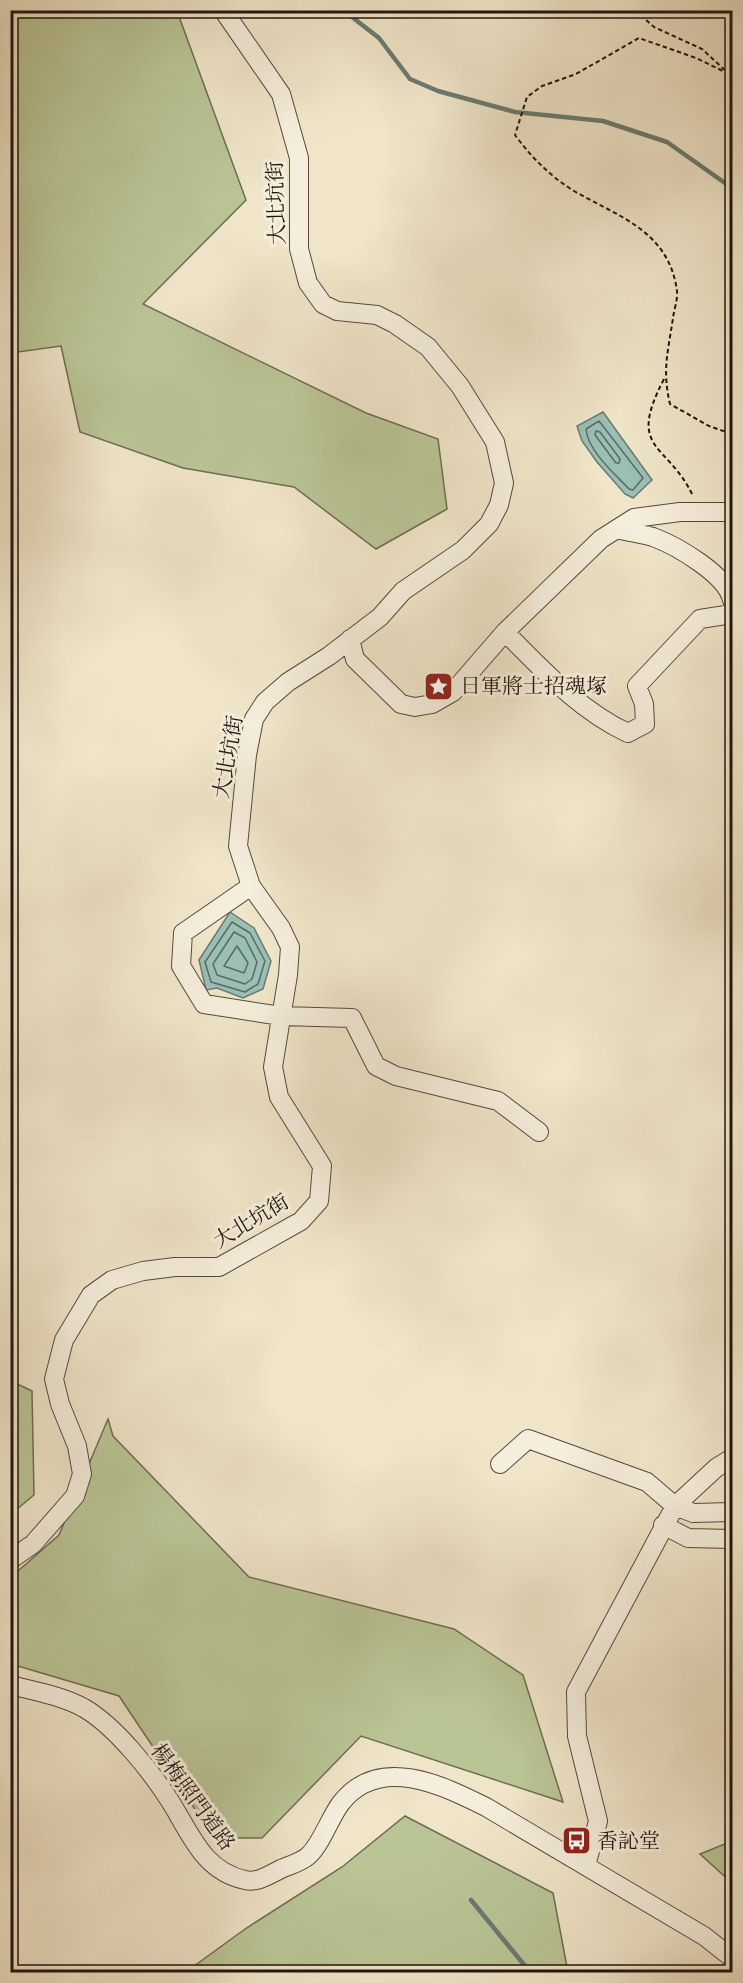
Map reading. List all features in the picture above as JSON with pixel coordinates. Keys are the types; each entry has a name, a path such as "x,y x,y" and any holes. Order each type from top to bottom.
{"street":[{"name":"大北坑街","path":"10,1560 33,1544 75,1496 82,1474 78,1446 60,1404 54,1379 64,1340 91,1295 112,1280 143,1271 176,1267 219,1267 301,1221 319,1201 322,1166 279,1097 273,1067 288,975 290,946 281,928 251,886 238,846 247,755 254,719 264,702 288,682 380,617 403,591 463,550 489,524 499,504 504,483 502,462 495,442 466,395 428,347 395,324 377,315 337,311 323,304 308,282 299,249 299,158 281,94 223,10"},
{"path":"350,639 355,659 401,704 414,707 432,704 453,692 505,632 601,539 616,529 634,518 701,512 732,512"},
{"path":"616,529 653,537 705,566 730,590 732,600"},
{"path":"505,632 557,684 602,720 628,733 645,724 644,704 637,686 700,619 732,614"},
{"path":"251,886 183,933 181,966 204,1004 281,1016 352,1018 376,1066 396,1076 498,1101 539,1132"},
{"path":"500,1464 528,1439 647,1482 675,1506 693,1513 732,1512"},
{"path":"586,1866 598,1821 577,1736 576,1692 675,1506 716,1468 732,1458"},
{"path":"663,1525 688,1538 732,1539"},
{"name":"楊梅照門道路","path":"10,1685 49,1694 84,1708 102,1721 133,1753 169,1799 203,1857 220,1872 247,1881 263,1878 308,1856 342,1801 373,1778 398,1776 454,1791 486,1807 704,1936 732,1958"}],"path":[{"path":"635,10 654,27 702,49 729,74 732,91"},
{"path":"701,512 690,489 671,463 655,449 646,423 655,396 664,379 677,292 666,255 648,233 618,212 574,190 536,163 515,135 527,97 542,86 576,75 639,38 696,58 729,74"},
{"path":"664,379 670,404 709,426 732,434"}],"green space":[{"path":"10,11 177,11 246,200 143,304 366,413 438,439 447,509 376,549 294,487 183,468 80,432 61,346 11,353"},
{"path":"11,1381 32,1391 34,1495 11,1514"},
{"path":"108,1419 113,1436 249,1577 454,1629 523,1675 563,1802 361,1736 262,1838 214,1838 119,1696 11,1664 10,1578 59,1535"},
{"path":"405,1816 553,1893 568,1972 186,1972 245,1929 342,1867"},
{"path":"732,1841 732,1883 700,1854"}],"water":[{"path":"603,412 652,480 633,498 625,494 582,441 577,426"},
{"path":"230,912 254,928 271,961 263,989 243,998 217,988 206,990 199,960"}],"waterway":[{"path":"343,10 379,38 410,79 438,91 515,112 603,121 667,142 732,188"},
{"path":"471,1900 530,1972"}],"place":[{"name":"日軍將士招魂塚","path":"439,686"},
{"name":"香訫堂","path":"576,1841"}]}
